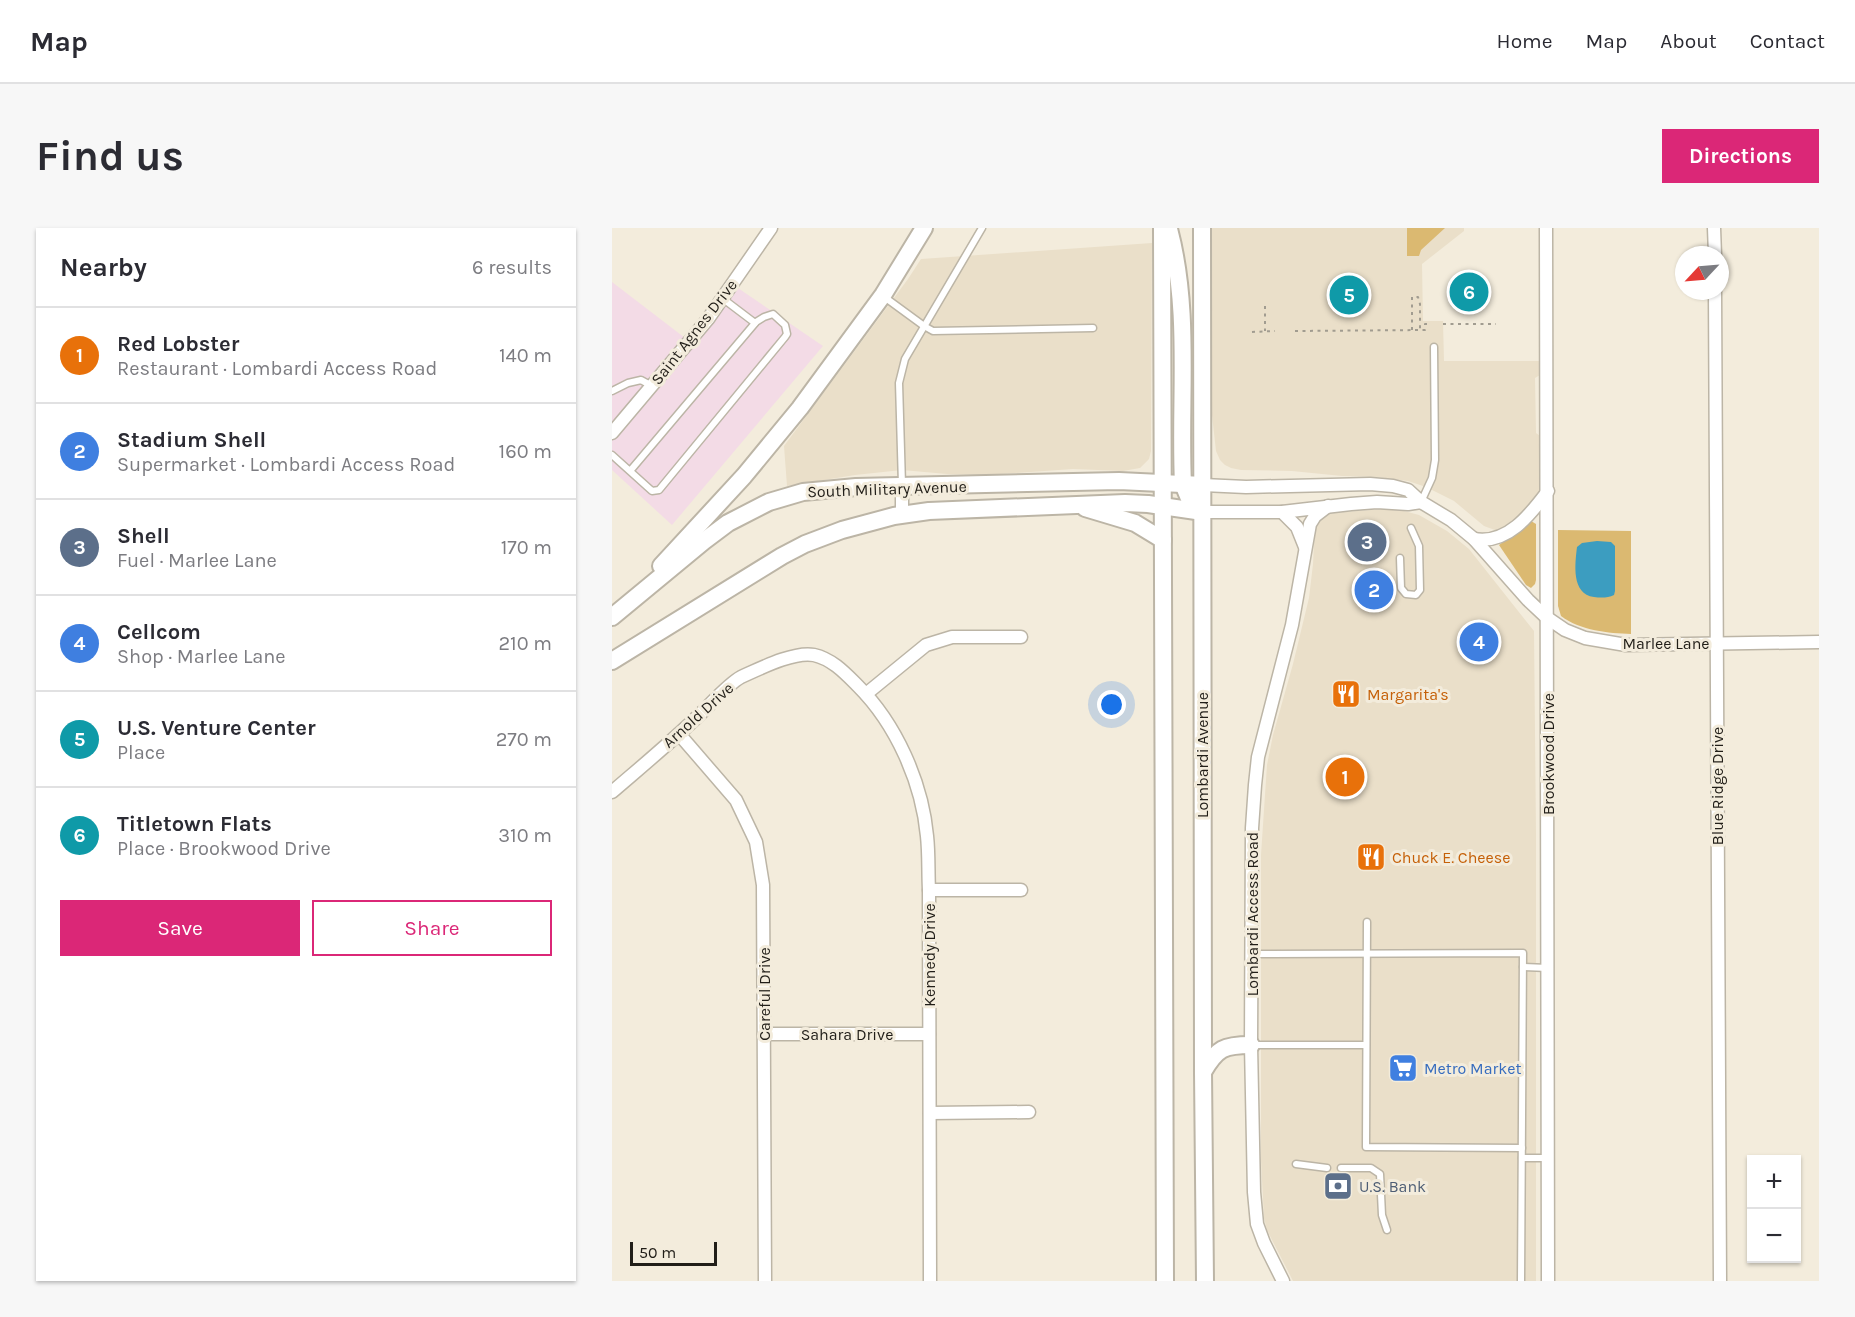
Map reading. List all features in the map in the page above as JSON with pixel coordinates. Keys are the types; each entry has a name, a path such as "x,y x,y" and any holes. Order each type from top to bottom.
{"main road":[{"path":"654,583 658,570 665,561 723,500 785,427 883,295 924,228"},
{"path":"1162,228 1165,1281"},
{"path":"1169,228 1181,308 1183,484 1188,498 1203,512"},
{"name":"Lombardi Avenue","path":"1202,228 1205,1281"},
{"name":"South Military Avenue","path":"612,617 719,529 769,502 795,494 824,489 1119,481 1203,485"},
{"name":"South Military Avenue","path":"612,661 791,551 834,533 902,515 958,509 1125,503 1203,512"},
{"path":"1078,506 1135,523 1163,540"},
{"path":"1203,1019 1218,1037 1229,1045 1251,1045"},
{"path":"1203,1072 1214,1056 1229,1045"}],"street":[{"name":"Saint Agnes Drive","path":"612,433 708,319 771,228"},
{"name":"Brookwood Drive","path":"1546,228 1548,1281"},
{"path":"1714,228 1714,246"},
{"name":"Blue Ridge Drive","path":"1715,300 1720,1281"},
{"name":"Marlee Lane","path":"1203,485 1246,487 1386,485 1408,490 1421,502 1451,520 1474,539 1546,617 1579,636 1626,645 1819,642"},
{"path":"902,486 902,515"},
{"path":"1474,539 1491,540 1507,533 1529,515 1548,491"},
{"path":"1203,512 1282,512 1377,502 1408,504 1421,502"},
{"name":"Lombardi Access Road","path":"1283,1281 1257,1224 1254,1192 1251,1045 1252,840 1256,775 1267,719 1297,601 1305,547 1312,520 1328,506"},
{"path":"1282,512 1298,527 1305,547"},
{"path":"866,694 926,645 952,637 1021,637"},
{"name":"Arnold Drive","path":"612,792 738,679 789,657 812,654 830,660"},
{"name":"Kennedy Drive","path":"830,660 866,694 899,744 922,807 927,835 930,1281"},
{"name":"Careful Drive","path":"679,734 736,800 756,842 763,885 765,1281"},
{"path":"929,890 1021,890"},
{"name":"Sahara Drive","path":"764,1034 930,1034"},
{"path":"930,1113 1029,1112"}],"lane":[{"path":"902,486 899,383 905,359 982,228"},
{"path":"883,295 933,331 1093,328"},
{"path":"722,298 755,323"},
{"path":"612,454 630,471 652,491 662,488 787,334 785,325 773,314 764,316 755,323 630,471"},
{"path":"1421,502 1432,478 1436,460 1434,347"},
{"path":"612,391 628,383 641,380 652,386"},
{"path":"1400,558 1401,588 1406,594 1416,595 1420,590 1419,546 1411,528"},
{"path":"1367,922 1366,1147 1522,1148"},
{"path":"1251,954 1523,953 1521,1281"},
{"path":"1523,968 1548,968"},
{"path":"1251,1045 1366,1045"},
{"path":"1522,1158 1548,1158"},
{"path":"1296,1164 1327,1168"},
{"path":"1341,1168 1371,1168 1380,1174 1382,1215 1387,1230"}],"path":[{"path":"1412,330 1412,297 1418,297 1420,330"},
{"path":"1265,306 1265,332"},
{"path":"1412,314 1420,314"},
{"path":"1295,331 1425,330 1425,324 1427,324"},
{"path":"1443,324 1496,324"},
{"path":"1252,332 1275,331"}],"shaded area":[{"path":"1211,228 1464,228 1464,231 1422,264 1423,321 1443,321 1444,361 1540,361 1540,375 1535,378 1536,433 1540,436 1541,486 1538,496 1513,524 1501,530 1484,526 1454,501 1408,481 1292,471 1241,470 1225,465 1216,451 1212,415"},
{"path":"1407,228 1445,228 1421,250 1419,256 1407,256"},
{"path":"1152,243 1151,451 1149,459 1140,468 1123,471 1073,469 987,475 902,470 787,486 784,446 921,259"},
{"path":"612,282 689,341 732,284 823,346 672,525 612,470"},
{"path":"1386,509 1419,515 1447,531 1469,549 1534,631 1536,1281 1293,1281 1267,1230 1264,1218 1261,1161 1261,855 1267,765 1309,598 1315,524 1323,515 1329,513"},
{"path":"1531,521 1536,524 1536,580 1531,588 1526,585 1499,545"},
{"path":"1558,530 1631,531 1631,634 1586,628 1561,616 1558,606"}],"water":[{"path":"1611,542 1615,546 1614,595 1602,598 1587,595 1581,590 1576,577 1577,547 1582,543"}],"place":[{"name":"Titletown Flats","path":"1469,292"},
{"name":"U.S. Venture Center","path":"1349,295"},
{"name":"Shell","path":"1367,542"},
{"name":"Stadium Shell","path":"1374,590"},
{"name":"Cellcom","path":"1479,642"},
{"name":"Margarita's","path":"1346,694"},
{"name":"Red Lobster","path":"1345,777"},
{"name":"Chuck E. Cheese","path":"1371,857"},
{"name":"Metro Market","path":"1403,1068"},
{"name":"U.S. Bank","path":"1338,1186"}]}
